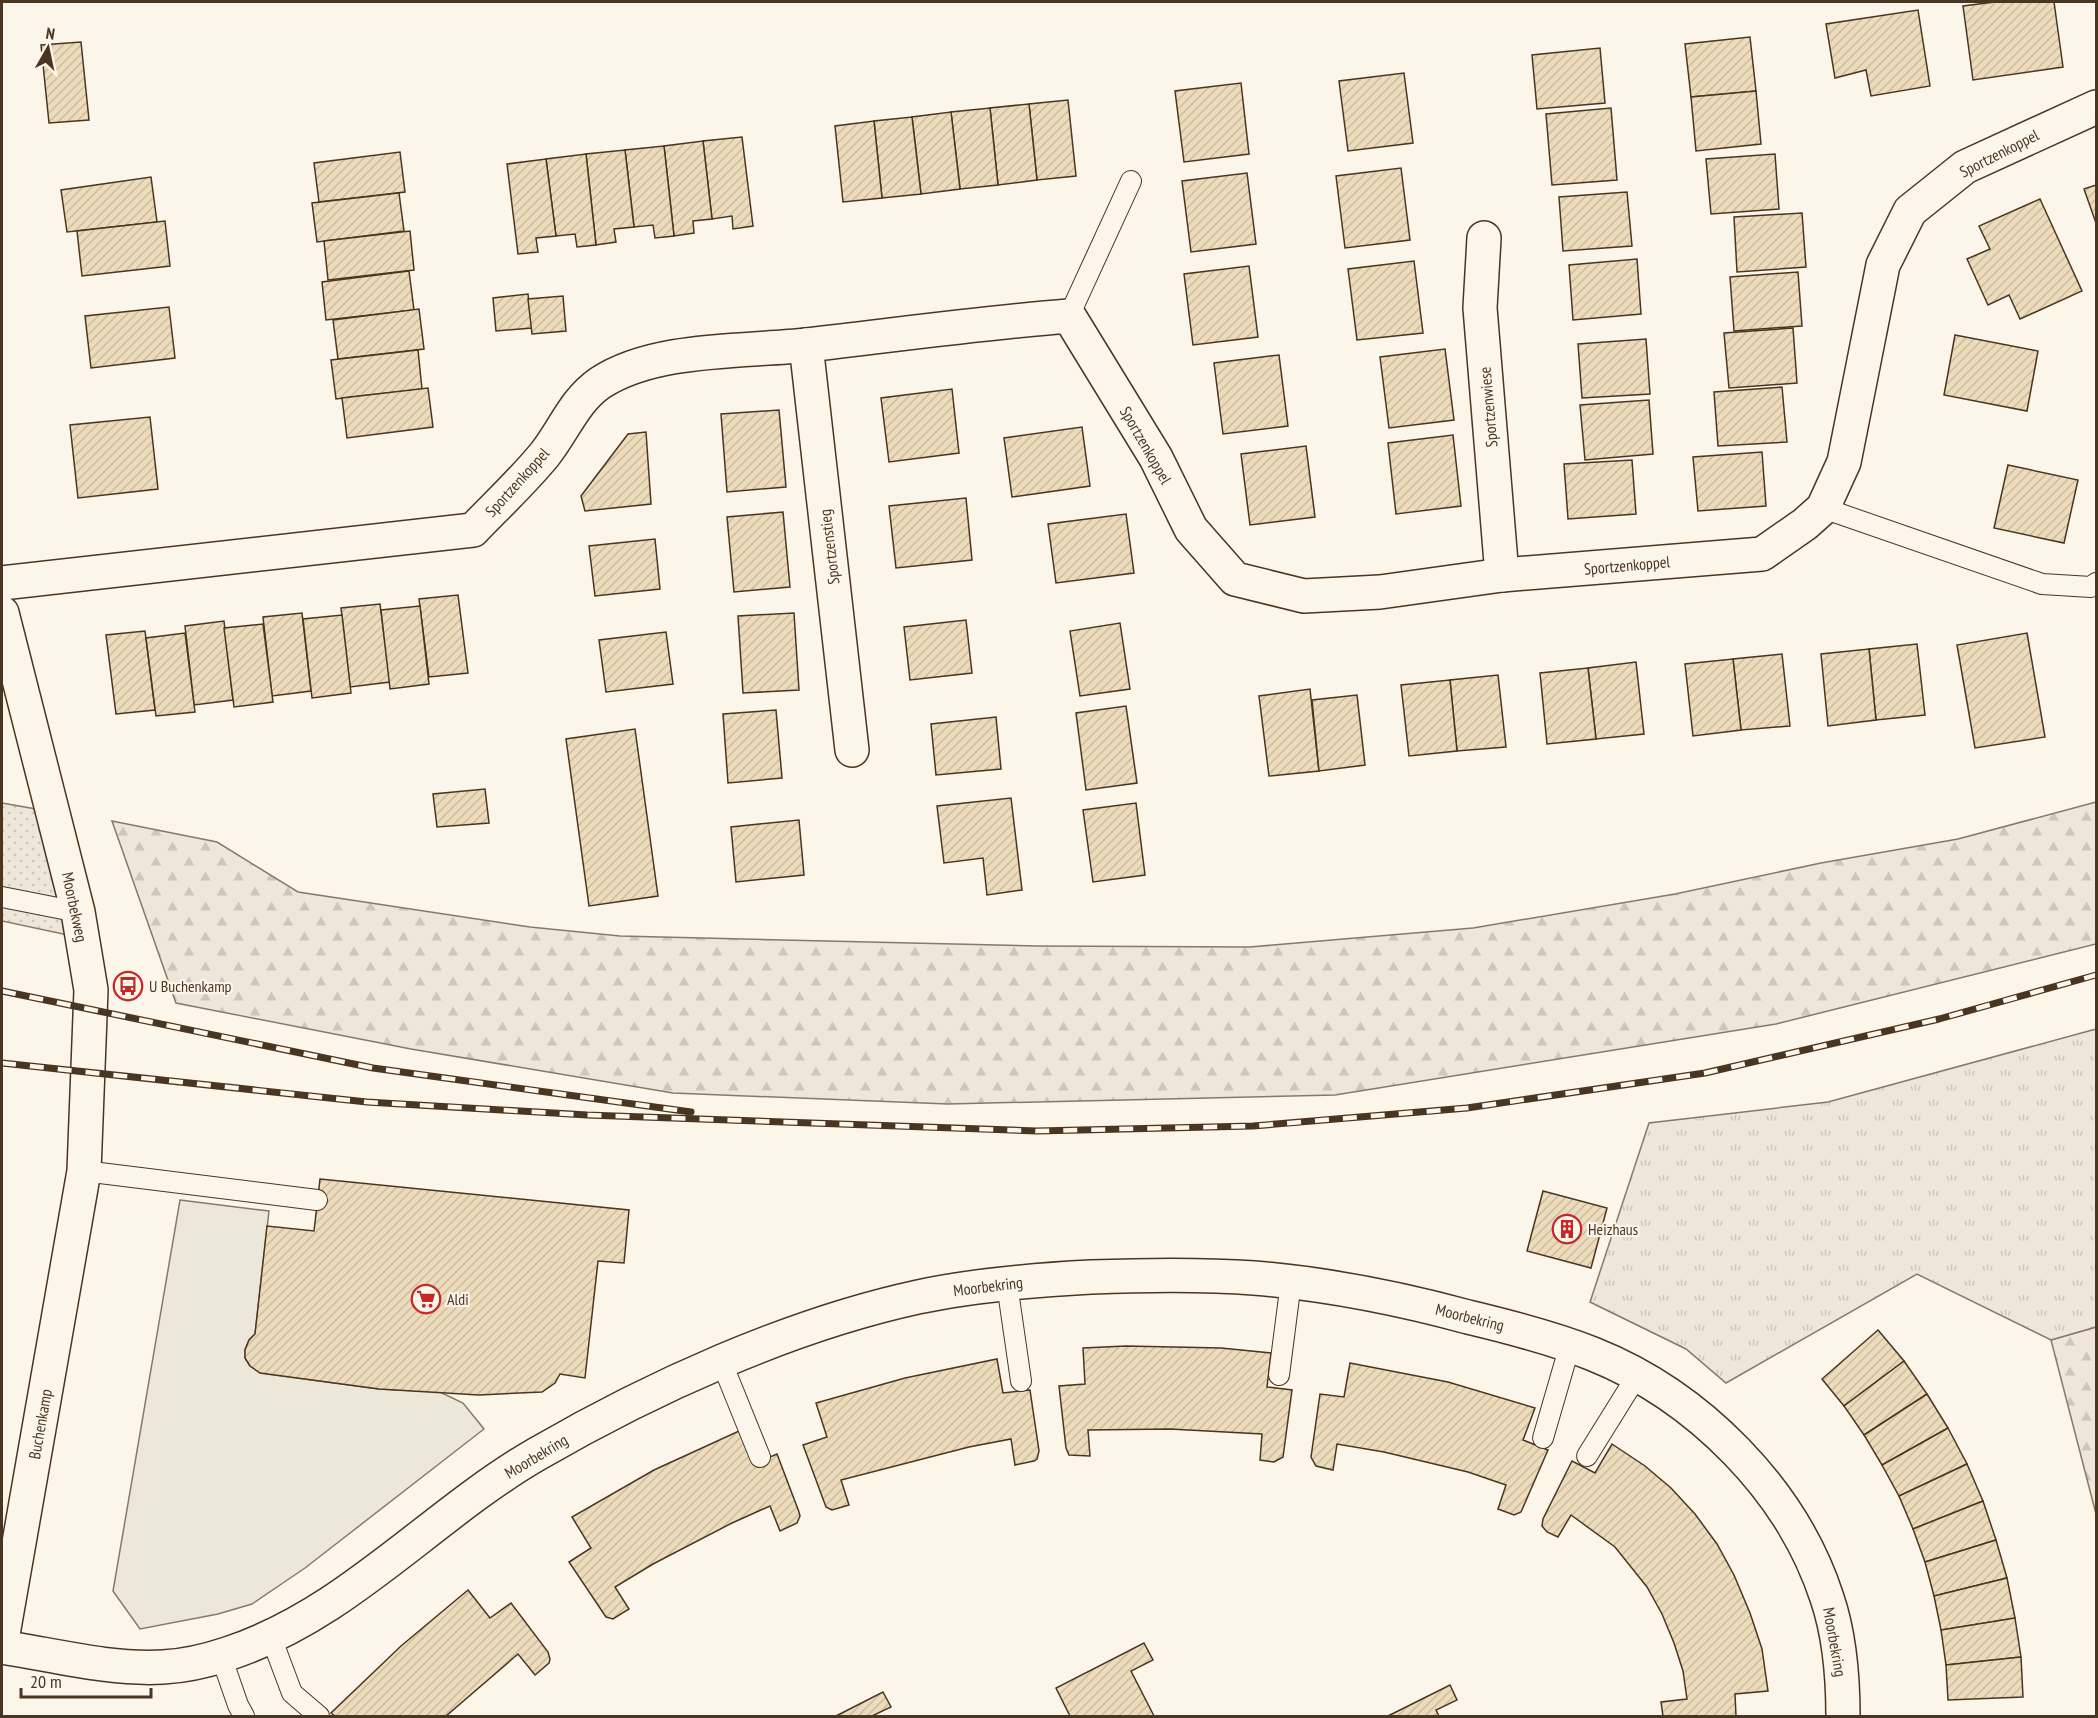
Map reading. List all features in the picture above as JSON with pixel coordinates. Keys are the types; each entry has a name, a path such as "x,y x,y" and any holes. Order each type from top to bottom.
{"street":[{"name":"Sportzenkoppel","path":"2,583 473,530 545,454 581,399 600,383 628,370 664,358 1069,316 1156,458 1191,529 1235,579 1304,596 1380,592 1502,575 1762,554 1805,524 1823,508 1844,462 1883,265 1910,211 1965,166 2097,107"},
{"name":"Sportzenwiese","path":"1484,238 1480,308 1502,575"},
{"name":"Sportzenstieg","path":"806,345 852,750"},
{"name":"Moorbekweg","path":"2,613 78,912 91,990 84,1171 78,1207"},
{"name":"Buchenkamp","path":"2,1640 78,1207"},
{"name":"Moorbekring","path":"2,1647 101,1663 152,1668 184,1665 221,1656 271,1637 326,1606 359,1584 482,1489 524,1462 624,1408 790,1335 879,1306 921,1296 1007,1284 1084,1277 1183,1275 1291,1282 1357,1291 1431,1307 1570,1345 1621,1365 1684,1403 1743,1458 1773,1495 1798,1535 1830,1606 1840,1655 1843,1716"}],"lane":[{"path":"1069,316 1131,181"},
{"path":"1823,508 2042,584 2091,587 2097,583"},
{"path":"2,897 78,912"},
{"path":"84,1171 317,1200"},
{"path":"1279,1375 1291,1282"},
{"path":"1007,1284 1021,1382"},
{"path":"1543,1438 1570,1345"},
{"path":"722,1363 760,1457"},
{"path":"1587,1456 1638,1374"},
{"path":"271,1637 292,1693 319,1716"},
{"path":"221,1656 244,1716"}],"green space":[{"path":"2096,802 2096,944 1776,1024 1335,1095 948,1104 673,1093 411,1049 176,1003 112,821 217,842 298,892 530,927 620,936 1037,946 1250,947 1473,928 1675,894 1821,863 1958,839"},
{"path":"2,803 53,812 82,938 2,921"},
{"path":"2096,1029 2096,1327 2051,1340 1917,1274 1726,1383 1686,1349 1590,1302 1649,1123 1828,1102"},
{"path":"2096,1327 2096,1514 2051,1340"}],"shaded area":[{"path":"180,1200 269,1211 255,1334 249,1340 245,1350 245,1358 250,1366 261,1373 379,1389 440,1392 463,1403 484,1429 305,1568 252,1604 218,1614 140,1629 113,1591"}],"building":[{"path":"1995,2 2054,2 2063,67 1973,80 1963,6"},
{"path":"1918,10 1930,86 1871,96 1866,70 1835,78 1826,24"},
{"path":"1750,37 1756,91 1691,97 1685,44"},
{"path":"81,42 89,120 49,123 41,45"},
{"path":"1600,48 1605,103 1537,109 1532,55"},
{"path":"1404,73 1413,143 1348,151 1339,81"},
{"path":"1241,83 1249,154 1184,162 1175,91"},
{"path":"1756,91 1761,144 1696,151 1691,97"},
{"path":"1068,100 1076,176 1037,180 1029,104"},
{"path":"1029,104 1037,180 998,185 990,108"},
{"path":"990,108 998,185 960,189 951,112"},
{"path":"1611,108 1617,180 1552,185 1546,114"},
{"path":"951,112 960,189 921,194 912,117"},
{"path":"912,117 921,194 882,198 874,121"},
{"path":"874,121 882,198 843,202 835,126"},
{"path":"742,137 753,226 733,229 732,216 712,219 703,141"},
{"path":"703,141 712,219 693,221 694,233 674,236 664,146"},
{"path":"664,146 674,236 655,238 653,225 634,227 625,150"},
{"path":"625,150 634,227 614,229 616,242 596,245 586,154"},
{"path":"400,152 405,192 319,202 314,163"},
{"path":"586,154 596,245 577,247 575,234 556,236 546,159"},
{"path":"1775,154 1779,209 1711,214 1706,159"},
{"path":"546,159 556,236 536,238 538,252 518,254 507,164"},
{"path":"1401,168 1410,240 1345,248 1336,176"},
{"path":"1247,173 1256,244 1191,252 1182,181"},
{"path":"151,177 157,222 67,232 61,190"},
{"path":"2096,185 2096,223 2084,189"},
{"path":"1627,192 1632,246 1563,251 1559,197"},
{"path":"399,193 404,231 317,242 312,203"},
{"path":"2040,199 2082,291 2020,319 2009,295 1988,305 1967,259 1990,249 1979,226"},
{"path":"1802,213 1806,267 1737,272 1734,217"},
{"path":"165,221 170,266 82,276 77,231"},
{"path":"410,231 414,270 328,280 324,241"},
{"path":"1637,259 1641,314 1573,320 1569,265"},
{"path":"1414,261 1423,333 1357,340 1348,269"},
{"path":"1249,266 1258,337 1193,345 1184,274"},
{"path":"409,271 414,310 326,320 322,282"},
{"path":"1798,272 1802,326 1734,331 1730,277"},
{"path":"528,294 532,328 496,331 493,298"},
{"path":"563,296 566,331 532,334 528,299"},
{"path":"169,307 175,358 91,368 85,316"},
{"path":"419,309 424,349 338,359 333,320"},
{"path":"1793,328 1797,383 1729,388 1724,333"},
{"path":"1955,335 2038,351 2027,411 1944,395"},
{"path":"1646,339 1650,394 1582,398 1578,344"},
{"path":"1445,349 1454,420 1389,428 1380,357"},
{"path":"418,350 422,389 336,399 331,360"},
{"path":"1279,355 1288,426 1223,434 1214,363"},
{"path":"1782,387 1787,442 1718,446 1714,392"},
{"path":"428,388 433,427 347,438 342,398"},
{"path":"952,389 959,453 889,462 881,398"},
{"path":"1649,400 1653,454 1585,460 1580,405"},
{"path":"779,410 786,487 727,492 721,414"},
{"path":"150,417 158,489 78,498 70,425"},
{"path":"1082,427 1090,486 1012,497 1004,438"},
{"path":"646,432 651,504 585,511 581,496 628,434"},
{"path":"1453,435 1461,506 1396,514 1388,443"},
{"path":"1306,446 1315,517 1250,525 1241,454"},
{"path":"1762,452 1766,506 1698,511 1693,457"},
{"path":"1632,460 1636,514 1568,519 1564,464"},
{"path":"2008,465 2078,480 2064,543 1994,528"},
{"path":"966,498 972,560 896,568 889,506"},
{"path":"783,512 790,587 734,592 727,517"},
{"path":"1126,514 1134,573 1056,583 1048,524"},
{"path":"655,539 660,589 595,596 589,546"},
{"path":"458,595 468,673 429,677 419,599"},
{"path":"380,604 390,682 350,687 341,608"},
{"path":"420,606 429,684 390,689 381,610"},
{"path":"302,613 311,691 272,696 263,617"},
{"path":"794,613 799,690 743,693 738,616"},
{"path":"342,615 351,693 312,698 303,619"},
{"path":"966,620 972,673 910,680 904,627"},
{"path":"224,621 233,700 194,705 185,626"},
{"path":"1120,623 1130,689 1080,696 1070,631"},
{"path":"263,624 273,702 234,707 224,628"},
{"path":"145,631 155,710 116,714 106,635"},
{"path":"666,632 673,684 606,692 599,640"},
{"path":"185,633 195,712 156,716 146,638"},
{"path":"2027,633 2045,737 1975,748 1957,645"},
{"path":"1917,644 1925,715 1876,720 1869,649"},
{"path":"1869,649 1876,720 1828,726 1821,654"},
{"path":"1782,654 1790,726 1741,730 1733,659"},
{"path":"1733,659 1741,730 1693,736 1685,664"},
{"path":"1636,662 1644,734 1596,739 1588,668"},
{"path":"1588,668 1596,739 1547,744 1540,673"},
{"path":"1498,675 1506,747 1457,751 1450,680"},
{"path":"1450,680 1457,751 1409,756 1401,685"},
{"path":"1310,689 1319,771 1269,776 1259,696"},
{"path":"1357,695 1365,765 1319,771 1312,700"},
{"path":"1126,706 1137,783 1086,790 1076,713"},
{"path":"776,710 782,778 728,783 723,714"},
{"path":"996,717 1001,769 936,775 931,724"},
{"path":"635,729 658,896 589,906 566,739"},
{"path":"485,789 489,823 437,827 433,794"},
{"path":"1011,798 1022,890 987,895 983,858 944,863 937,806"},
{"path":"1136,803 1145,875 1093,882 1083,810"},
{"path":"799,820 804,875 736,882 731,827"},
{"name":"Aldi","path":"320,1179 629,1210 624,1263 598,1261 585,1378 560,1374 555,1383 542,1392 479,1395 379,1389 260,1373 250,1366 245,1358 245,1350 249,1340 255,1334 267,1226 314,1231"},
{"name":"Heizhaus","path":"1543,1191 1607,1208 1591,1268 1527,1251"},
{"path":"1878,1330 1904,1361 1844,1406 1822,1379"},
{"path":"1126,1346 1221,1348 1271,1353 1267,1387 1292,1390 1283,1457 1274,1462 1260,1460 1262,1434 1170,1429 1088,1430 1090,1456 1069,1455 1066,1448 1059,1386 1085,1384 1083,1348"},
{"path":"997,1359 1003,1393 1030,1390 1039,1451 1037,1459 1015,1465 1011,1439 969,1447 841,1480 849,1505 832,1510 826,1507 803,1445 827,1437 816,1403 905,1378"},
{"path":"1904,1361 1927,1394 1864,1435 1844,1406"},
{"path":"1350,1363 1448,1382 1535,1408 1523,1440 1548,1450 1521,1512 1514,1515 1498,1509 1506,1485 1468,1472 1384,1452 1337,1444 1333,1470 1316,1466 1311,1457 1320,1394 1344,1397"},
{"path":"1927,1394 1948,1428 1882,1465 1864,1435"},
{"path":"1948,1428 1967,1464 1899,1496 1882,1465"},
{"path":"739,1431 753,1464 777,1454 799,1512 797,1523 780,1531 770,1506 732,1523 653,1564 615,1587 629,1609 613,1619 606,1617 569,1562 591,1548 572,1517 654,1470"},
{"path":"1612,1444 1645,1466 1671,1488 1695,1514 1717,1544 1734,1575 1762,1649 1768,1691 1735,1694 1736,1716 1663,1716 1661,1702 1687,1699 1683,1671 1674,1643 1647,1587 1615,1547 1571,1515 1558,1537 1547,1532 1542,1526 1543,1519 1572,1461 1595,1473"},
{"path":"1967,1464 1983,1501 1913,1529 1899,1496"},
{"path":"1983,1501 1996,1540 1925,1562 1913,1529"},
{"path":"1996,1540 2007,1578 1934,1596 1925,1562"},
{"path":"2007,1578 2015,1618 1941,1630 1934,1596"},
{"path":"468,1590 490,1618 511,1603 548,1652 549,1663 535,1675 518,1654 446,1716 335,1716 331,1713 401,1646"},
{"path":"2015,1618 2021,1657 1946,1665 1941,1630"},
{"path":"1144,1643 1153,1660 1131,1671 1154,1716 1070,1716 1056,1688"},
{"path":"2021,1657 2023,1697 1948,1700 1946,1665"},
{"path":"1450,1685 1457,1700 1436,1710 1439,1716 1388,1716"},
{"path":"883,1692 891,1707 872,1716 836,1716"}],"railway":[{"path":"2,1063 367,1102 587,1115 1037,1131 1253,1126 1467,1108 1705,1073 1939,1019 2096,975"},
{"path":"2,991 373,1068 691,1112"}],"place":[{"name":"U Buchenkamp","path":"128,986"},
{"name":"Heizhaus","path":"1567,1229"},
{"name":"Aldi","path":"426,1299"}]}
